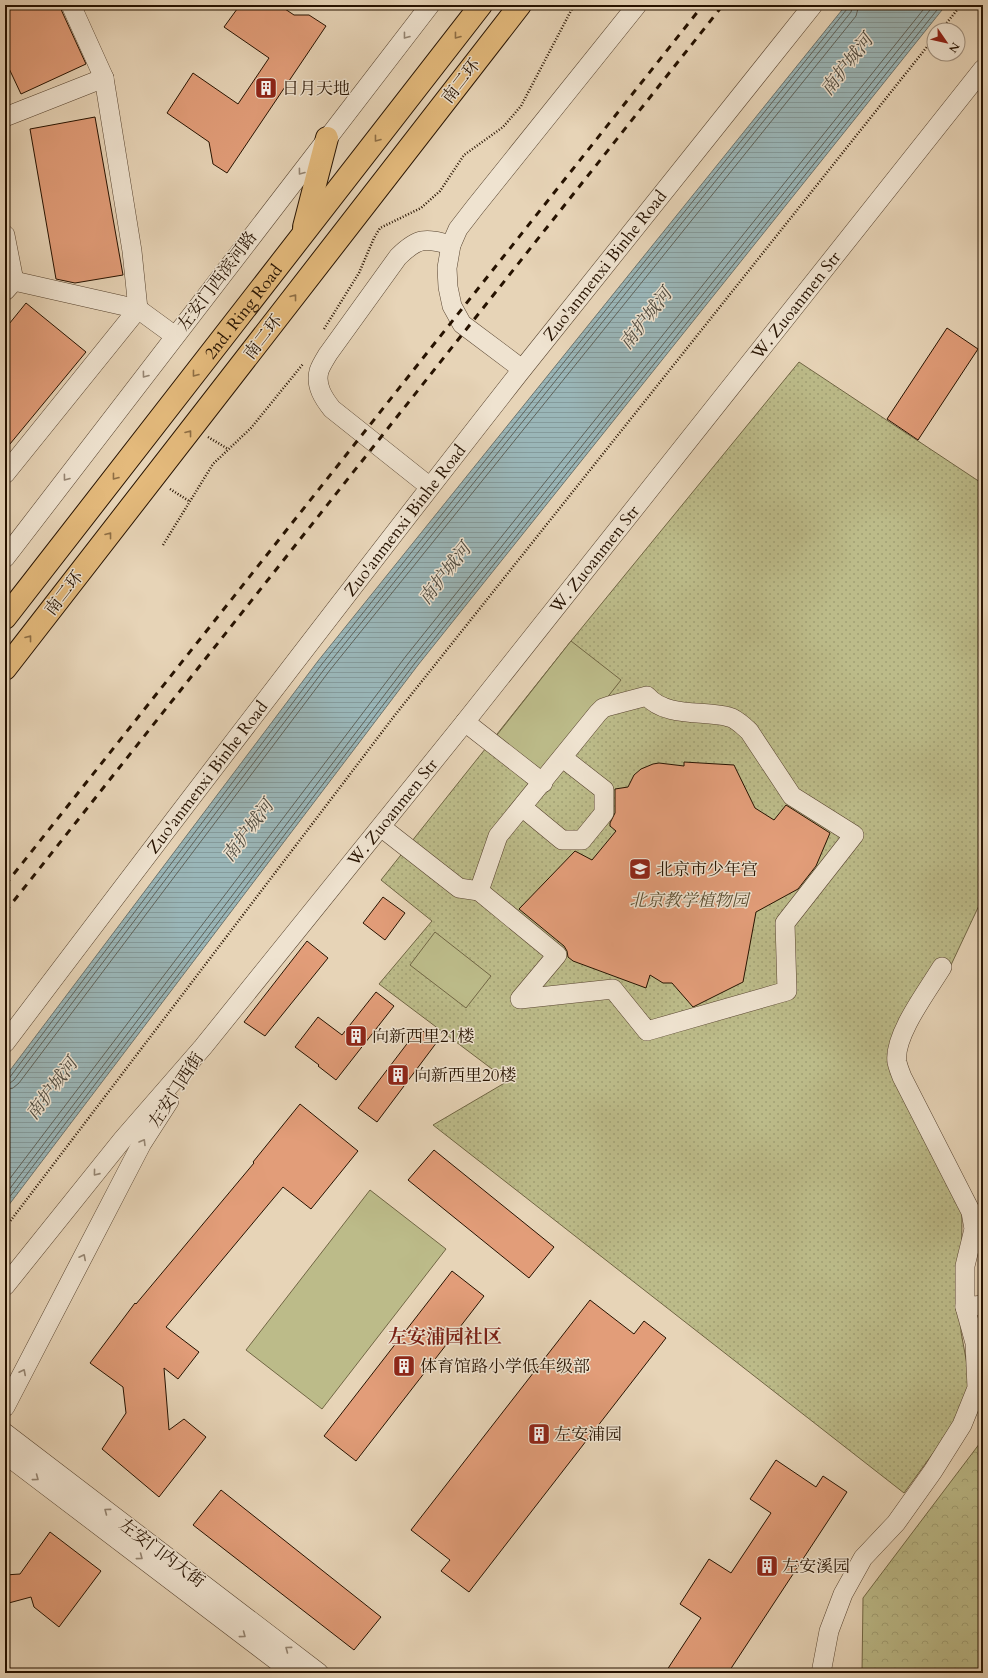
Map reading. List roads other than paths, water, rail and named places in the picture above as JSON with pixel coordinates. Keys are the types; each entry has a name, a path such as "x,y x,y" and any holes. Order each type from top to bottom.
{"highway":[{"name":"2nd. Ring Road","path":"5,618 481,5"},
{"name":"南二环","path":"5,669 520,5"},
{"path":"302,235 327,138"},
{"path":"5,603 33,582"}],"street":[{"path":"5,474 138,309 132,251 104,78 71,5"},
{"name":"左安门西滨河路","path":"5,558 430,5"},
{"path":"522,369 462,324 452,306 448,287 447,268 451,245 458,229 475,207 637,5"},
{"name":"Zuo'anmenxi Binhe Road","path":"5,1043 430,487 522,369 813,5"},
{"name":"W. Zuoanmen Str","path":"203,1047 465,722 983,69"},
{"path":"5,117 104,78"},
{"path":"5,235 9,286 138,309 175,336"},
{"path":"430,487 332,409 322,397 319,385 319,371 328,354 389,269 411,244 429,239 451,245"},
{"path":"381,827 459,888 479,892 557,955 520,999 613,989 647,1031 787,990 785,923 854,835 792,796 749,731 730,717 663,707 651,701 647,696 603,708 498,836 479,892"},
{"path":"465,722 543,783"},
{"path":"522,808 562,840 582,840 604,813 604,790 562,758"},
{"path":"822,1673 829,1631 853,1576 863,1558 896,1523 933,1471 962,1425 977,1388 974,1306 965,1266 974,1229 971,1212 902,1077 897,1062 899,1042 908,1022 942,967"},
{"name":"左安门西街","path":"5,1286 123,1139 203,1047"},
{"name":"左安门西街","path":"5,1407 142,1144 203,1047"},
{"name":"左安门内大街","path":"5,1433 319,1673"},
{"name":"左安门内大街","path":"5,1454 293,1673"}],"water":[{"name":"南护城河","path":"846,5 946,5 932,22 926,22 926,30 418,665 5,1210 5,1077 318,661"}],"railway":[{"path":"5,885 703,5"},
{"path":"5,912 723,5"}],"place":[{"name":"日月天地","path":"266,88"},
{"name":"北京市少年宫","path":"640,869"},
{"name":"向新西里21楼","path":"356,1036"},
{"name":"向新西里20楼","path":"398,1075"},
{"name":"体育馆路小学低年级部","path":"404,1366"},
{"name":"左安浦园","path":"539,1434"},
{"name":"左安溪园","path":"767,1566"}],"district":[{"name":"左安浦园社区","path":"445,1337"}],"park label":[{"name":"北京教学植物园","path":"689,900"}]}
